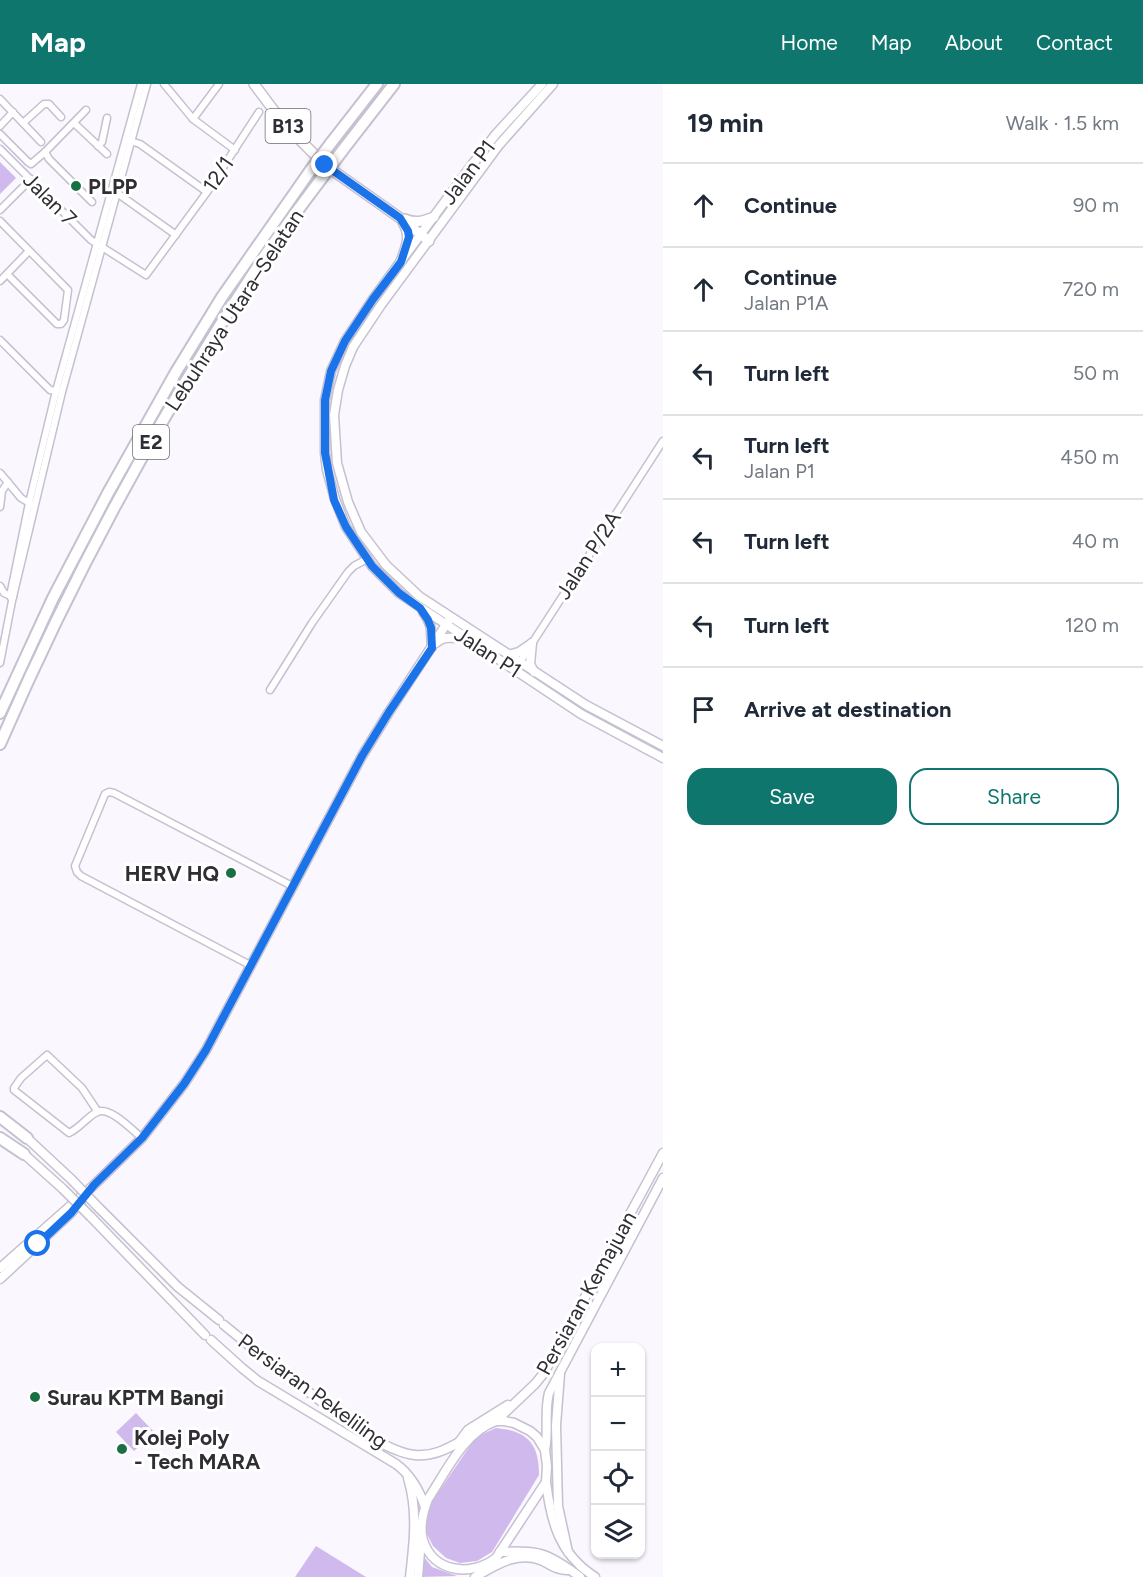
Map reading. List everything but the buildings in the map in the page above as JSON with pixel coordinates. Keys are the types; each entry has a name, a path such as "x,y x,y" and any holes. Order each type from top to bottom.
{"highway":[{"name":"Lebuhraya Utara–Selatan","path":"0,713 53,598 176,372 222,297 310,171 376,84"},
{"name":"Lebuhraya Utara–Selatan","path":"0,744 64,604 122,492 192,370 263,258 394,84"},
{"path":"0,1117 27,1138"},
{"path":"0,1124 27,1138"},
{"path":"0,1138 24,1154"},
{"path":"0,1144 24,1154"}],"main road":[{"name":"B13","path":"254,84 275,112 325,165 429,241"},
{"name":"Jalan P1","path":"542,84 496,134 471,166 373,299 345,341 331,371 325,400 325,453 331,487 346,527 372,566 399,593 420,608 449,621 508,655 517,666 534,672 586,705 663,746"},
{"name":"Jalan P1","path":"553,84 499,145 381,305 353,348 338,390 334,416 337,463 343,489 362,532 386,565 404,584 449,621 463,636 517,666 581,714 663,758"},
{"path":"400,218 416,222 434,217"},
{"path":"400,218 409,237 401,262"},
{"path":"420,608 431,628 432,648"},
{"path":"0,1268 94,1185 142,1138 184,1084 206,1050 362,756 449,621"},
{"path":"432,648 445,637 463,636"},
{"path":"508,655 519,652 532,643"},
{"path":"532,643 530,664 534,672"},
{"name":"Persiaran Pekeliling","path":"27,1138 178,1287 306,1390 351,1423 383,1444 404,1453 424,1455 441,1451 472,1435"},
{"name":"Persiaran Pekeliling","path":"24,1154 63,1189 208,1338 258,1381 396,1464 416,1486 425,1508"},
{"name":"Persiaran Kemajuan","path":"496,1421 535,1384 551,1360 663,1154"},
{"name":"Persiaran Kemajuan","path":"545,1450 549,1392 663,1178"},
{"path":"0,1279 71,1213 94,1185"},
{"path":"560,1371 556,1425 558,1506 568,1552"},
{"path":"459,1442 468,1430 519,1398"},
{"path":"418,1577 423,1515 428,1499 472,1435 481,1427 496,1421 504,1421 522,1426 537,1437 545,1450 546,1482 552,1521 557,1534 568,1552 583,1569 595,1577"},
{"path":"405,1472 414,1501 415,1513 410,1577"},
{"path":"475,1573 500,1552 546,1482"},
{"path":"422,1533 426,1546 437,1560 452,1568 475,1573"},
{"path":"500,1552 539,1553 556,1560 580,1577"},
{"path":"462,1577 523,1556 540,1560 557,1569 570,1570"}],"street":[{"path":"100,245 117,193 141,84"},
{"path":"0,663 2,641 59,391 129,140 147,84"},
{"path":"164,84 193,119 235,150"},
{"path":"193,119 219,84"},
{"path":"0,99 41,141"},
{"path":"23,123 44,104 49,104 61,117"},
{"path":"0,134 32,164 86,110"},
{"path":"0,126 13,112"},
{"name":"12/1","path":"176,235 259,112"},
{"path":"98,146 102,142 107,118"},
{"path":"74,123 106,154"},
{"path":"129,140 140,144 207,192"},
{"name":"Jalan 7","path":"0,149 91,240 146,275 176,235"},
{"path":"45,152 49,159 92,202"},
{"path":"0,210 31,179"},
{"path":"117,193 176,235"},
{"path":"0,221 68,290 64,320 61,324 57,324 7,274"},
{"path":"0,281 29,251"},
{"path":"0,340 50,390 59,391"},
{"name":"Jalan P/2A","path":"517,666 663,441"},
{"path":"0,473 21,498 32,504"},
{"path":"0,507 2,491 8,482"},
{"path":"270,690 312,623 348,573 354,566 367,559"},
{"path":"0,586 4,593 12,598"},
{"path":"250,965 77,872 75,866 105,794 114,793 292,886"},
{"path":"98,1112 82,1088 47,1054 21,1078 14,1088 69,1133 98,1112 106,1111 142,1138"}],"shaded area":[{"path":"0,162 16,178 0,194"},
{"path":"136,1413 154,1432 134,1451 116,1432"},
{"path":"496,1428 516,1432 529,1441 537,1455 539,1475 492,1552 477,1561 460,1563 446,1558 433,1546 426,1532 429,1506 476,1437"},
{"path":"316,1546 366,1577 295,1577"},
{"path":"420,1552 432,1567 457,1576 419,1577"}],"place":[{"name":"PLPP","path":"76,186"},
{"name":"HERV HQ","path":"231,873"},
{"name":"Surau KPTM Bangi","path":"35,1397"},
{"name":"Kolej Poly - Tech MARA","path":"122,1449"}],"route":[{"path":"38,1244 71,1213 94,1185 142,1138 184,1084 206,1050 362,756 432,648 431,628 420,608 399,593 372,566 346,527 334,500 325,453 325,400 331,371 345,341 401,262 409,237 408,231 400,218 325,165"}]}
